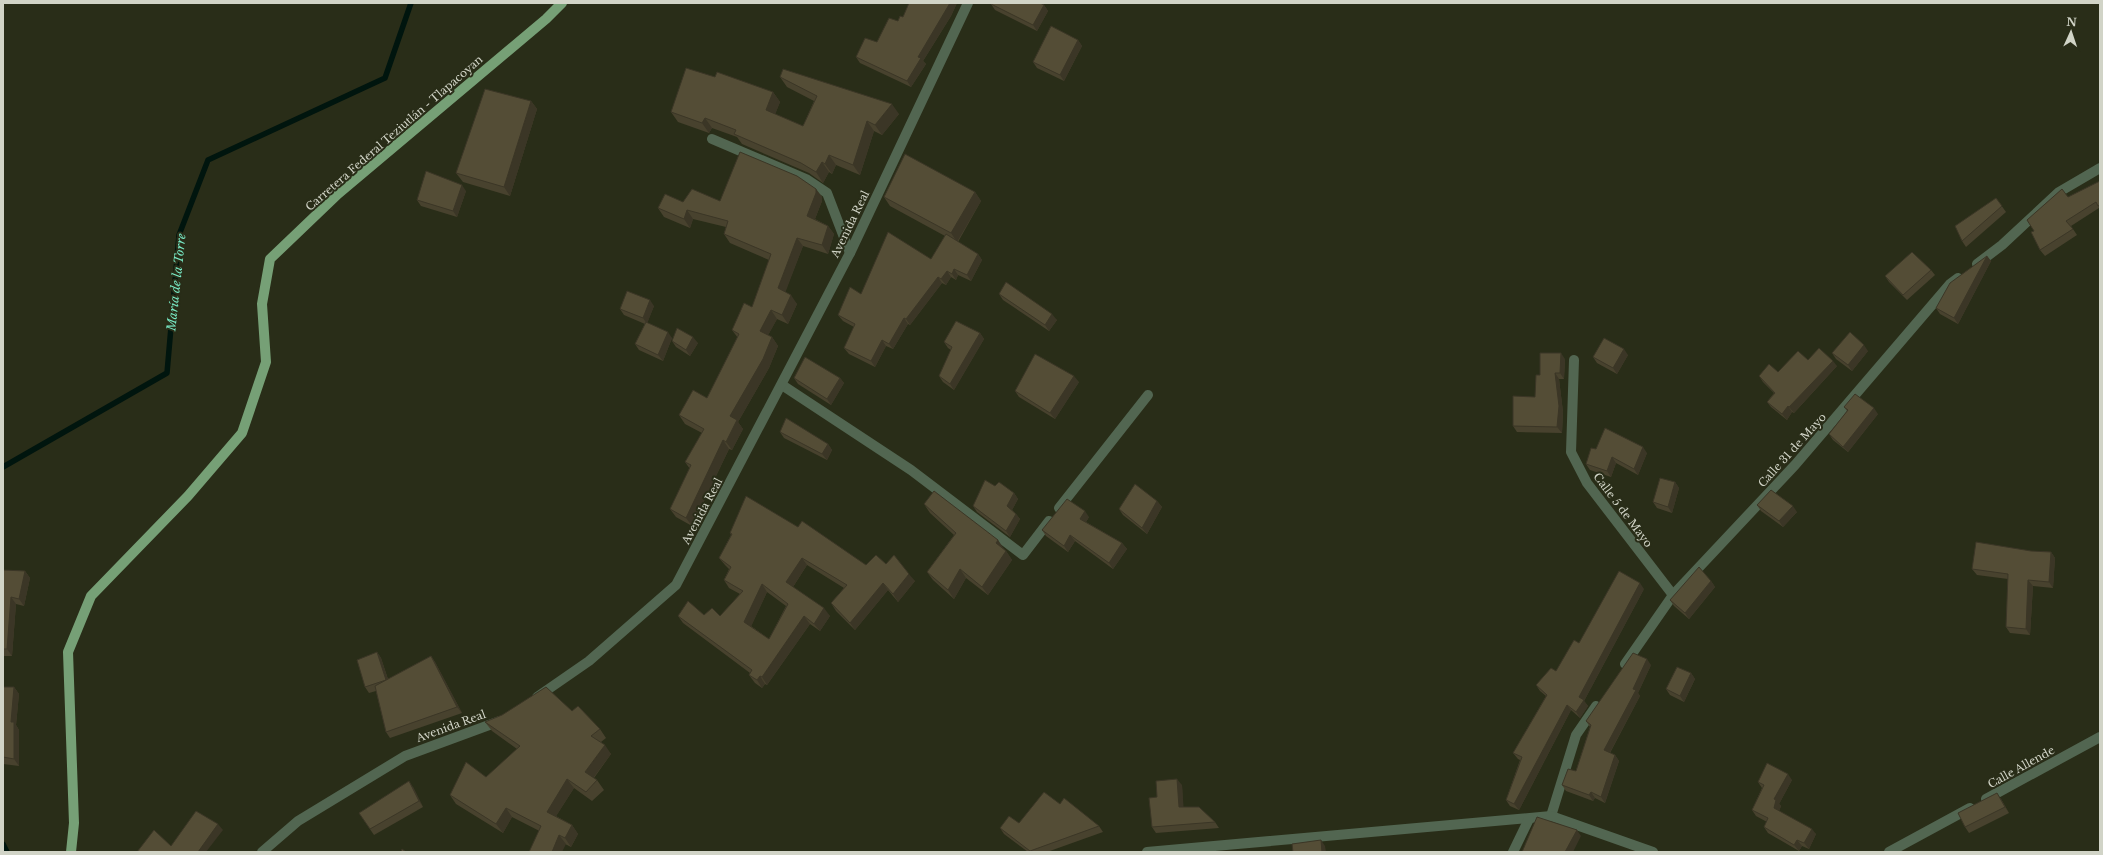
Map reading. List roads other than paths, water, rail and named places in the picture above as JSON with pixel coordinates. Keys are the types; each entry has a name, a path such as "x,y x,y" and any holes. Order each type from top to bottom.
{"main road":[{"name":"Carretera Federal Teziutlán - Tlapacoyan","path":"71,852 74,823 68,652 91,596 188,496 242,433 266,362 262,304 270,260 338,194 546,20 562,3"}],"street":[{"name":"Avenida Real","path":"531,702 589,661 676,585 850,253 968,3"},
{"path":"712,138 806,179 827,193 850,253"},
{"name":"Calle 31 de Mayo","path":"1620,671 1673,595 1795,466 1950,284 2002,245 2059,192 2100,168"},
{"name":"Calle 5 de Mayo","path":"1574,360 1571,452 1587,483 1673,595"},
{"path":"782,385 911,470 1023,555 1148,395"},
{"path":"1551,816 1576,735 1602,696"},
{"name":"Avenida Real","path":"262,852 298,822 405,756 505,719 511,715"},
{"name":"Calle Allende","path":"1889,852 2100,737"},
{"path":"1147,852 1551,816 1652,852"},
{"path":"1513,852 1529,819"}],"waterway":[{"name":"María de la Torre","path":"3,467 167,373 179,235 208,160 385,78 411,3"},
{"name":"María de la Torre","path":"3,844 7,852"}]}
